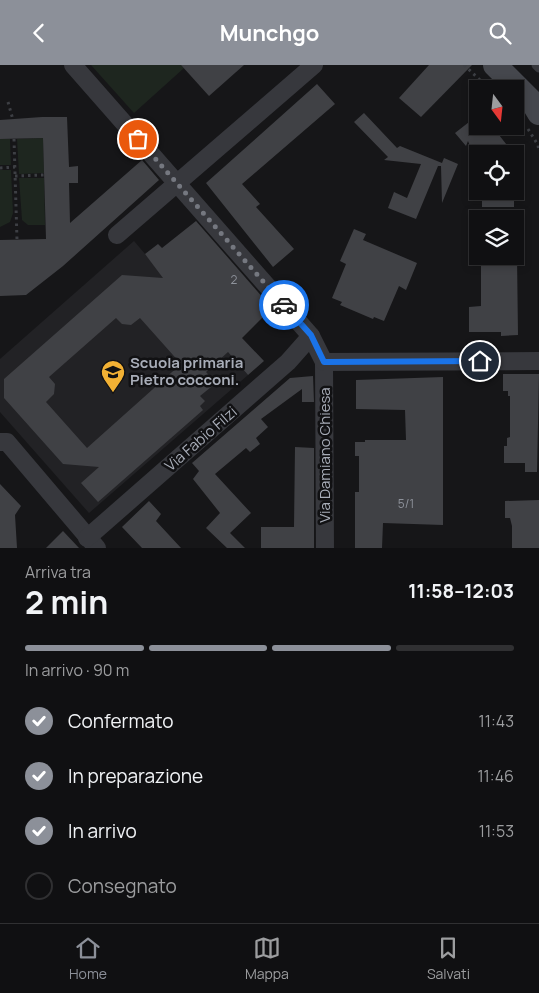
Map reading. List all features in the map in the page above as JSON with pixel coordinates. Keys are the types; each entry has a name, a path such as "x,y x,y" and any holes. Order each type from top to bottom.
{"main road":[{"path":"489,74 533,103 539,113"}],"street":[{"path":"73,65 311,335 324,362 539,361"},
{"path":"117,235 314,65"},
{"name":"Via Fabio Filzi","path":"92,543 288,363 311,335"},
{"name":"Via Damiano Chiesa","path":"324,362 326,548"},
{"path":"4,442 92,543"}],"path":[{"path":"464,65 489,74"},
{"path":"8,102 13,119"},
{"path":"14,139 17,240"},
{"path":"0,168 15,167"},
{"path":"15,176 44,175"}],"shaded area":[{"path":"91,65 181,65 184,68 134,113"},
{"path":"43,138 44,173 19,174 17,139"},
{"path":"0,139 10,139 11,165 0,165"},
{"path":"0,170 11,170 13,213 10,222 0,227"},
{"path":"19,178 44,178 45,225 28,225 22,220"},
{"name":"Scuola primaria Pietro cocconi.","path":"134,241 248,375 89,513 0,412 0,359"}],"building":[{"path":"181,65 244,65 209,96"},
{"path":"429,65 472,65 421,117 399,98"},
{"path":"317,84 335,104 242,184 260,204 256,207 294,249 273,267 206,183"},
{"path":"364,113 397,148 400,146 442,163 444,158 458,164 442,203 441,166 438,166 416,219 388,208 394,192 407,198 421,164 384,160 388,157 354,122"},
{"path":"67,117 69,167 78,166 78,183 69,183 70,223 142,160 159,180 63,266 26,295 0,296 0,240 46,239 43,138 0,139 0,120"},
{"path":"469,122 469,135 499,135 507,145 470,145 468,141 466,146 455,133"},
{"path":"482,200 514,200 514,207 482,207"},
{"path":"196,221 272,308 242,338 264,361 248,375 228,352 206,372 216,383 200,396 205,401 200,406 203,410 98,502 81,483 99,467 63,464 4,398 4,379 122,275 163,278 145,254 158,244 162,248","holes":["116,318 122,324 131,325 140,318 181,364 87,448 46,402 54,394 55,384 49,377"]},
{"path":"354,229 366,234 363,240 417,263 406,290 399,286 384,321 374,317 373,319 340,305 342,302 332,298 346,264 340,261"},
{"path":"481,265 517,265 518,335 501,336 501,332 469,332 469,307 481,306"},
{"path":"503,374 539,374 537,472 525,472 525,463 504,463 504,446 507,446 507,438 510,437 510,396 508,396 508,391 503,391"},
{"path":"313,376 314,402 302,402 302,389 261,419 268,427 256,438 260,444 250,452 246,448 215,474 251,513 230,533 245,548 227,548 206,528 220,513 193,479 199,471 192,463 290,378"},
{"path":"443,377 443,525 383,523 382,548 355,548 355,492 359,492 359,456 355,456 355,442 365,442 365,440 406,440 405,410 356,409 356,380"},
{"path":"295,447 314,448 314,548 261,548 261,527 294,527"},
{"path":"0,484 21,506 15,515 17,548 0,548"},
{"path":"539,500 539,548 512,548 512,526 510,518 505,518 505,501"},
{"path":"149,501 161,514 156,521 181,548 142,548 122,527"},
{"path":"63,531 79,548 46,548"}],"way so far":[{"path":"138,139 284,305"}],"place":[{"name":"Scuola primaria Pietro cocconi.","path":"113,393"}],"route":[{"path":"284,305 311,335 324,362 480,361"}]}
